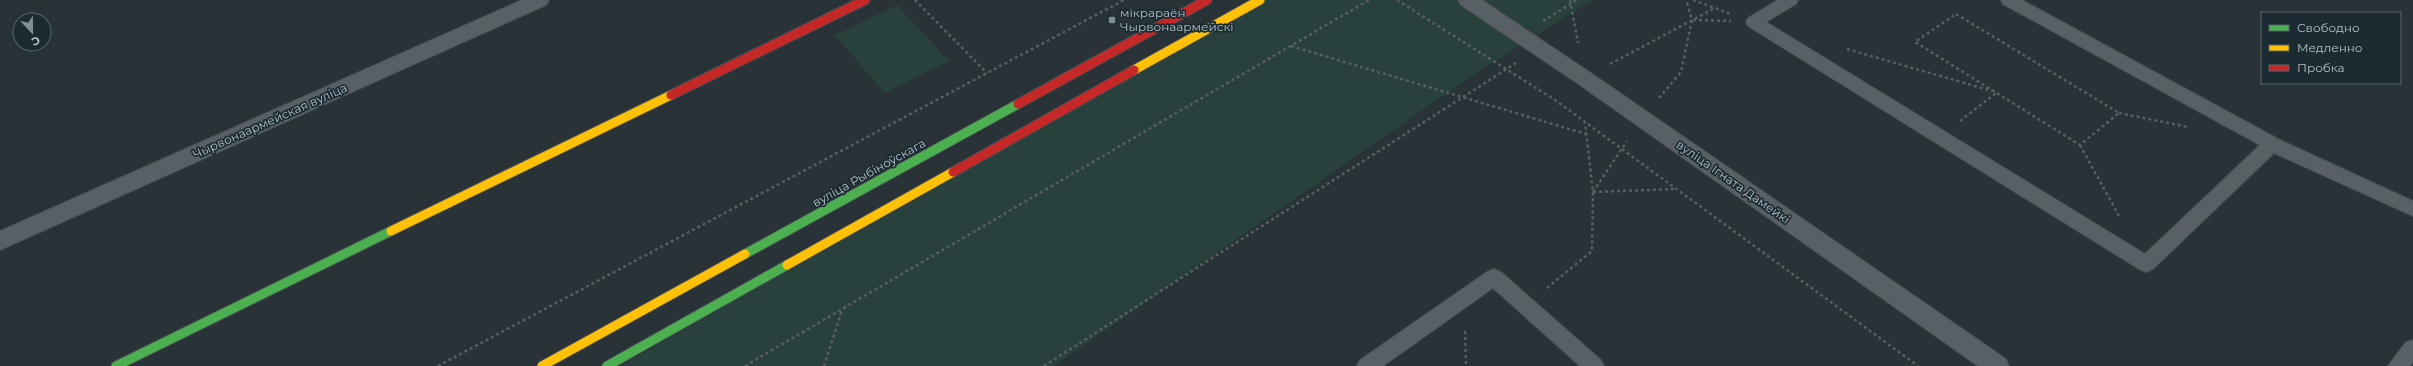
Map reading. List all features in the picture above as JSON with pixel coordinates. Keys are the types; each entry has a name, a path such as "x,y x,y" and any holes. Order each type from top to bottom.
{"main road":[{"path":"116,366 865,0"},
{"name":"вуліца Рыбіноўскага","path":"542,366 1206,0"},
{"path":"613,365 1260,0"}],"street":[{"name":"Чырвонаармейская вуліца","path":"0,241 539,0"},
{"name":"вуліца Ігната Дамейкі","path":"1468,0 1519,36 1584,78 1997,366"}],"lane":[{"path":"1790,0 1754,22 2146,264 2272,144"},
{"path":"2009,0 2272,144 2413,209"},
{"path":"1367,366 1494,277 1594,366"},
{"path":"2398,366 2413,348"}],"path":[{"path":"915,0 987,73"},
{"path":"438,366 1124,0"},
{"path":"745,366 1369,0"},
{"path":"1397,0 1555,100 1918,366"},
{"path":"1570,0 1584,78"},
{"path":"1519,36 1577,0"},
{"path":"1693,0 1754,22"},
{"path":"1555,100 1584,78 1715,8"},
{"path":"2080,145 2119,113 1956,14 1915,42 2080,145 2120,218"},
{"path":"1692,20 1754,22"},
{"path":"1291,46 1586,134"},
{"path":"1044,366 1538,48"},
{"path":"1845,48 1996,93"},
{"path":"1940,137 1996,93"},
{"path":"1526,305 1592,251 1593,192 1585,122"},
{"path":"1593,192 1677,189"},
{"path":"824,366 842,309"}],"green space":[{"path":"1261,0 1593,0 1476,73 1054,366 620,366"},
{"path":"897,5 949,61 885,93 835,35"}],"traffic: fast":[{"path":"745,254 1018,104"},
{"path":"116,366 391,231"},
{"path":"607,366 787,265"}],"traffic: slow":[{"path":"1134,70 1260,0"},
{"path":"391,231 671,95"},
{"path":"787,265 953,172"},
{"path":"542,366 745,254"}],"traffic: jam":[{"path":"671,95 865,0"},
{"path":"1018,104 1207,0"},
{"path":"953,172 1134,70"}],"place":[{"name":"мікрараён Чырвонаармейскі","path":"1112,20"}]}
